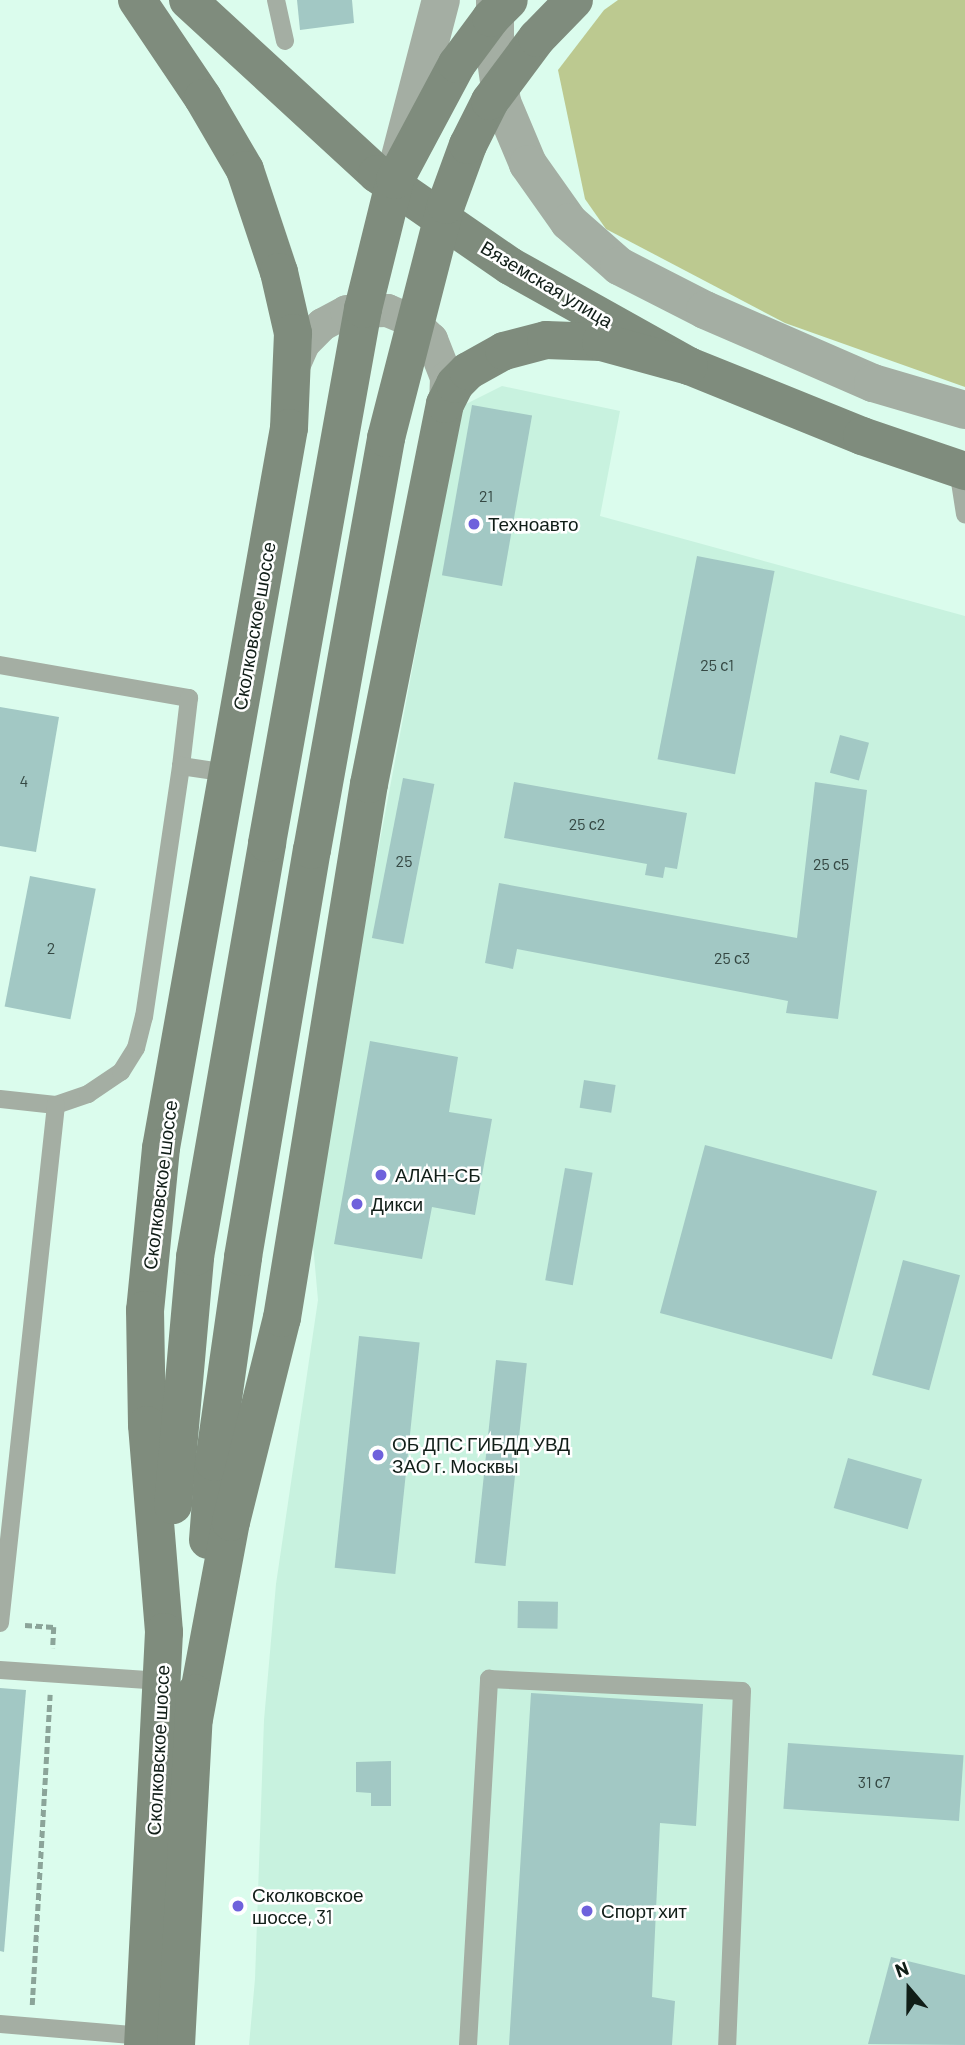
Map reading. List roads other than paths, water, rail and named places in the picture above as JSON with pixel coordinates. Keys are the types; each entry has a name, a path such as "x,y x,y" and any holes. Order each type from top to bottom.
{"main road":[{"path":"138,0 203,98 245,170 279,272 293,351"},
{"name":"Вяземская улица","path":"188,0 377,174 510,266 690,366 862,436 962,470"},
{"path":"164,1632 178,1421 195,1257 363,309 395,180 457,64 491,18 509,0"},
{"path":"194,1719 214,1462 243,1257 386,438 446,205 468,145 490,101 537,38 574,0"},
{"path":"194,1719 231,1522 282,1318 369,784 445,404 455,384 468,371 504,351 546,340 601,342 690,366"},
{"name":"Сколковское шоссе","path":"154,2042 164,1632 147,1425 145,1310 161,1148 289,428 293,351"},
{"name":"Сколковское шоссе","path":"154,2042 194,1719"}],"street":[{"path":"395,180 441,0"},
{"path":"495,0 495,53 502,102 528,164 569,222 619,267 705,310 873,383 965,410"},
{"path":"293,351 322,324 346,311 387,310 411,320 431,339 446,377 445,404"}],"lane":[{"path":"276,0 285,41"},
{"path":"962,470 965,514"},
{"path":"0,665 189,698 181,766 136,1048 121,1072 88,1094 56,1105 0,1098"},
{"path":"181,766 228,773"},
{"path":"1,1623 56,1105"},
{"path":"0,1670 162,1681"},
{"path":"468,2045 489,1679 742,1691 727,2045"},
{"path":"0,2024 154,2042"}],"place":[{"name":"Техноавто","path":"474,524"},
{"name":"АЛАН-СБ","path":"381,1175"},
{"name":"Дикси","path":"357,1204"},
{"name":"ОБ ДПС ГИБДД УВД ЗАО г. Москвы","path":"378,1455"},
{"name":"Сколковское шоссе, 31","path":"238,1906"},
{"name":"Спорт хит","path":"587,1911"}]}
